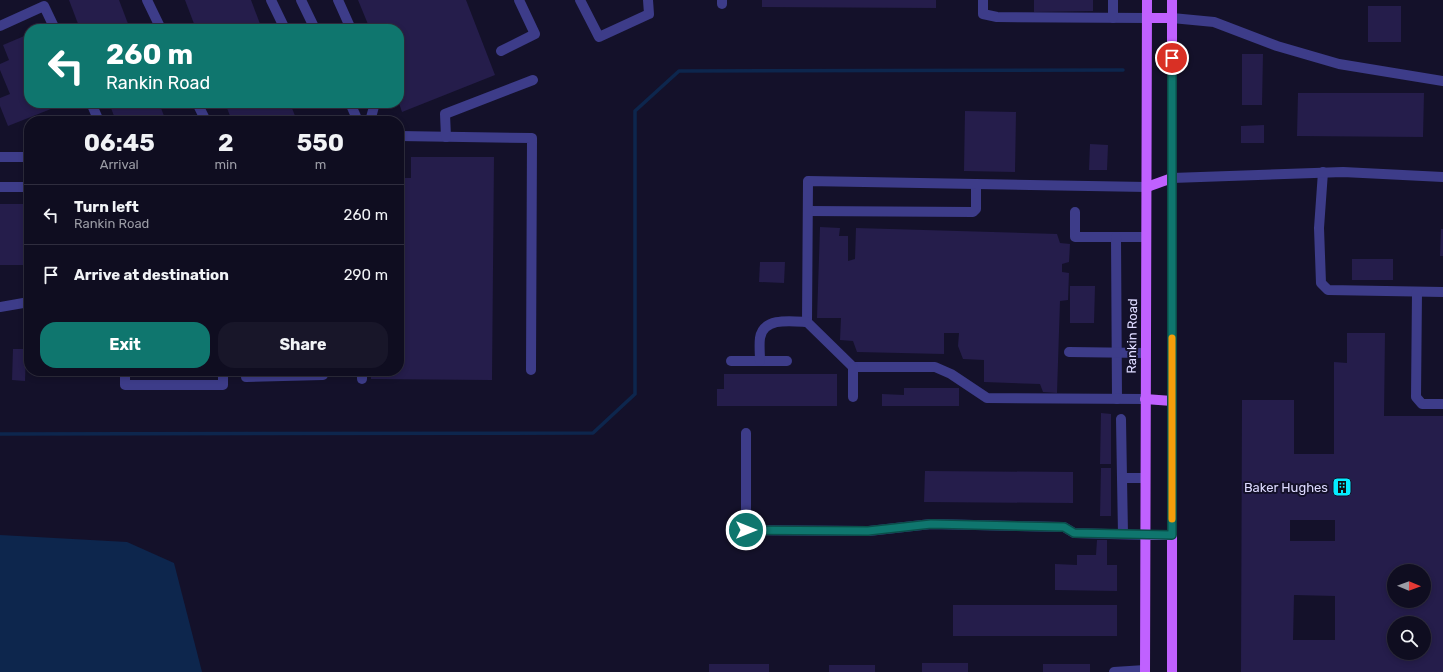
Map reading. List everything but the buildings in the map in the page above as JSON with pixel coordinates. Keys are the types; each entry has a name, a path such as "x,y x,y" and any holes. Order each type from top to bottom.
{"main road":[{"name":"Rankin Road","path":"1144,671 1147,0"},
{"path":"1172,0 1172,672"},
{"path":"1147,18 1172,18"},
{"path":"1147,187 1172,178"},
{"path":"1145,399 1172,401"},
{"path":"1145,536 1172,535"}],"street":[{"path":"147,0 159,24"},
{"path":"271,0 283,24"},
{"path":"301,0 313,24"},
{"path":"338,0 349,24"},
{"path":"501,51 535,34 519,0"},
{"path":"580,0 599,37 649,14 648,0"},
{"path":"983,0 983,14 997,18 1147,18"},
{"path":"1113,0 1113,18"},
{"path":"0,26 44,6 53,24"},
{"path":"1172,18 1214,22 1277,46 1339,64 1443,81"},
{"path":"446,137 445,114 533,80"},
{"path":"404,136 532,138 530,370"},
{"path":"0,157 24,157"},
{"path":"1323,172 1319,228 1321,283 1328,290 1443,292"},
{"path":"1172,178 1323,172 1443,177"},
{"path":"806,322 808,181 1147,187"},
{"path":"808,211 973,212 976,209 976,184"},
{"path":"0,187 24,187"},
{"path":"1075,212 1075,237 1146,237"},
{"path":"1116,237 1117,399"},
{"path":"1417,292 1416,397 1422,404 1443,404"},
{"path":"0,307 24,303"},
{"path":"760,361 760,338 762,330 770,324 779,322 806,322 853,367 935,367 951,374 987,398 1145,399"},
{"path":"1069,352 1145,353"},
{"path":"731,361 787,361"},
{"path":"853,367 853,396"},
{"path":"126,376 126,385 223,385 223,376"},
{"path":"246,377 284,376"},
{"path":"1121,419 1122,534"},
{"path":"746,432 746,530 868,531 931,524 1064,527 1074,533 1145,536"},
{"path":"1122,478 1145,478"},
{"path":"1114,672 1144,671"}],"water":[{"path":"0,535 127,542 174,563 202,672 0,672"}],"waterway":[{"path":"0,434 593,433 635,394 635,111 679,71 1123,70"}],"slow traffic":[{"path":"1172,338 1172,519"}],"place":[{"name":"Baker Hughes","path":"1342,487"}],"route":[{"path":"746,530 868,531 931,524 1064,527 1074,533 1145,536 1172,535 1172,58"}]}
